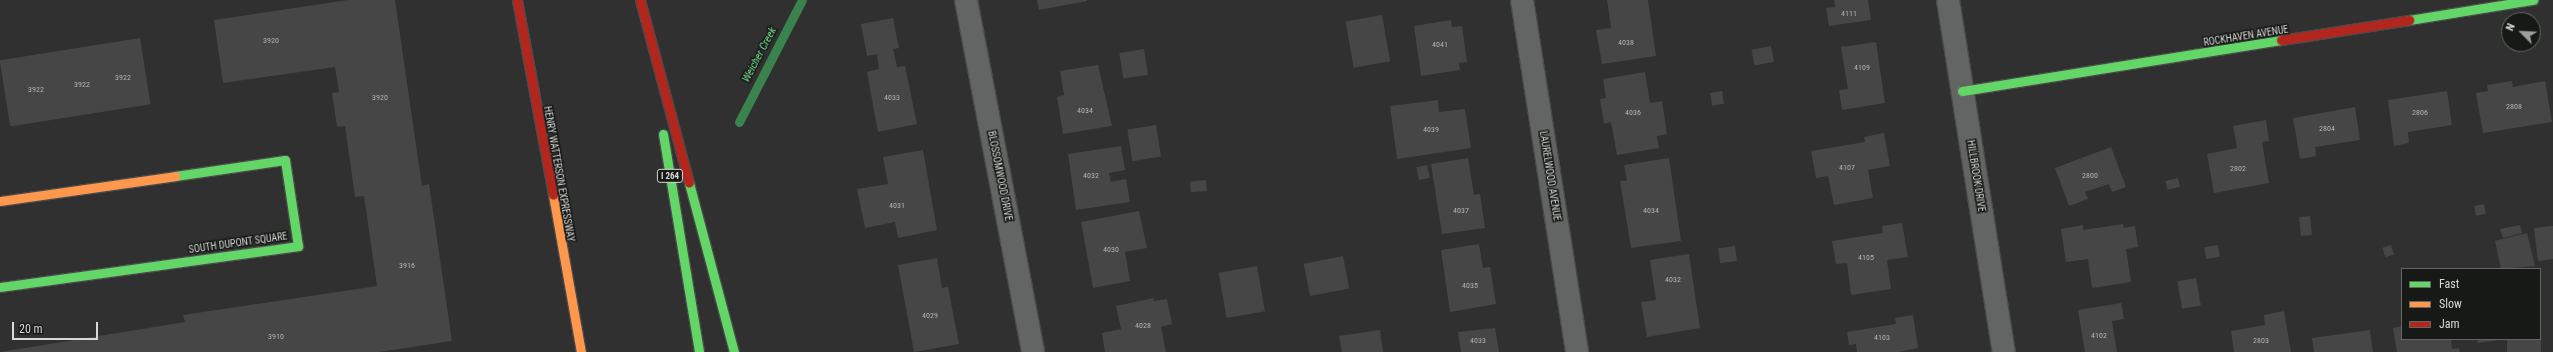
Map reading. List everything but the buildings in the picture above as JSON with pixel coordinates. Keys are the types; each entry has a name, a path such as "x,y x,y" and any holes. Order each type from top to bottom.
{"main road":[{"name":"HENRY WATTERSON EXPRESSWAY","path":"517,0 581,352"},
{"name":"I 264","path":"636,0 660,120 699,352"},
{"path":"640,0 734,352"},
{"name":"ROCKHAVEN AVENUE","path":"1962,91 2533,0"},
{"name":"SOUTH DUPONT SQUARE","path":"0,201 285,160 298,246 0,287"},
{"path":"574,317 576,352"}],"street":[{"name":"BLOSSOMWOOD DRIVE","path":"966,0 1033,352"},
{"name":"LAURELWOOD AVENUE","path":"1522,0 1577,352"},
{"name":"HILLBROOK DRIVE","path":"1948,0 2004,352"}],"waterway":[{"name":"Weicher Creek","path":"739,122 802,0"}],"traffic: fast":[{"path":"2409,20 2533,0"},
{"path":"1962,91 2281,40"},
{"path":"663,134 699,352"},
{"path":"0,287 298,246 285,160 175,176"},
{"path":"689,183 734,352"}],"traffic: slow":[{"path":"0,201 175,176"},
{"path":"553,195 581,352"}],"traffic: jam":[{"path":"517,0 553,195"},
{"path":"640,0 689,183"},
{"path":"2281,40 2409,20"}]}
